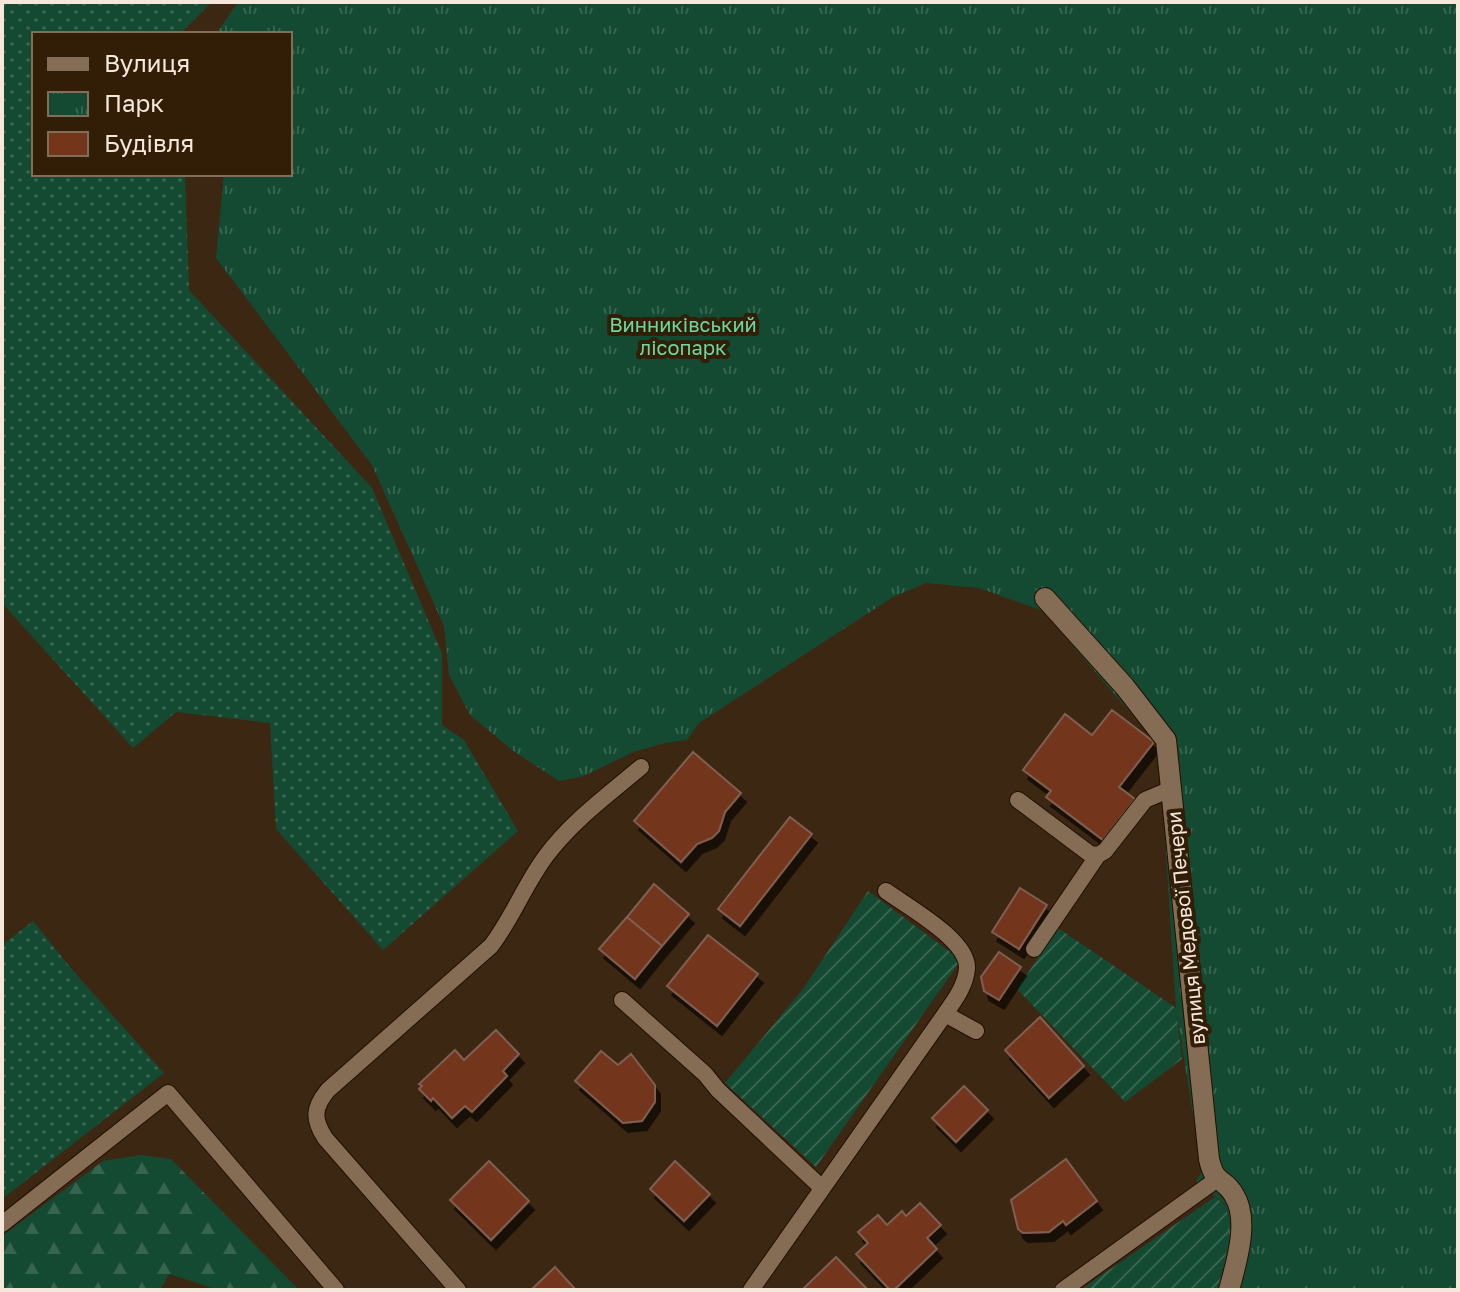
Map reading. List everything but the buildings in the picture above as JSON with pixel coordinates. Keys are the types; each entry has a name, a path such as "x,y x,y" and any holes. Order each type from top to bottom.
{"street":[{"name":"вулиця Медової Печери","path":"1045,598 1125,687 1166,740 1209,1159 1216,1180 1233,1193 1239,1207 1237,1257 1229,1290"}],"lane":[{"path":"458,1290 325,1138 317,1125 315,1113 318,1102 491,946 548,852 579,819 641,767"},
{"path":"1034,949 1098,855 1105,851 1145,800 1171,789"},
{"path":"1018,800 1090,854 1098,855"},
{"path":"751,1290 964,984 966,958 959,946 886,891"},
{"path":"622,1000 705,1074 822,1188"},
{"path":"945,1014 976,1031"},
{"path":"2,1224 168,1093 336,1290"},
{"path":"1063,1290 1216,1180"}],"green space":[{"path":"2,2 212,2 182,32 32,32 32,176 185,176 189,290 372,488 442,653 442,725 464,740 518,831 383,950 276,829 270,723 176,712 133,748 2,603"},
{"name":"Винниківський лісопарк","path":"238,2 1458,2 1458,1290 1217,1290 1223,1269 1226,1205 1196,1181 1202,1171 1176,1008 1159,746 1043,611 979,588 926,583 893,597 699,723 687,740 633,752 584,776 559,781 512,750 470,715 449,675 444,626 372,465 216,258 224,176 292,176 292,32 217,32"},
{"path":"868,891 961,960 816,1167 725,1083 803,989"},
{"path":"33,921 164,1073 2,1199 2,945"},
{"path":"1058,928 1176,1008 1182,1059 1125,1102 1017,989"},
{"path":"141,1155 171,1159 299,1290 218,1290 169,1274 160,1290 2,1290 2,1236 103,1161"},
{"path":"1215,1197 1226,1206 1228,1227 1225,1259 1217,1290 1080,1290"}]}
